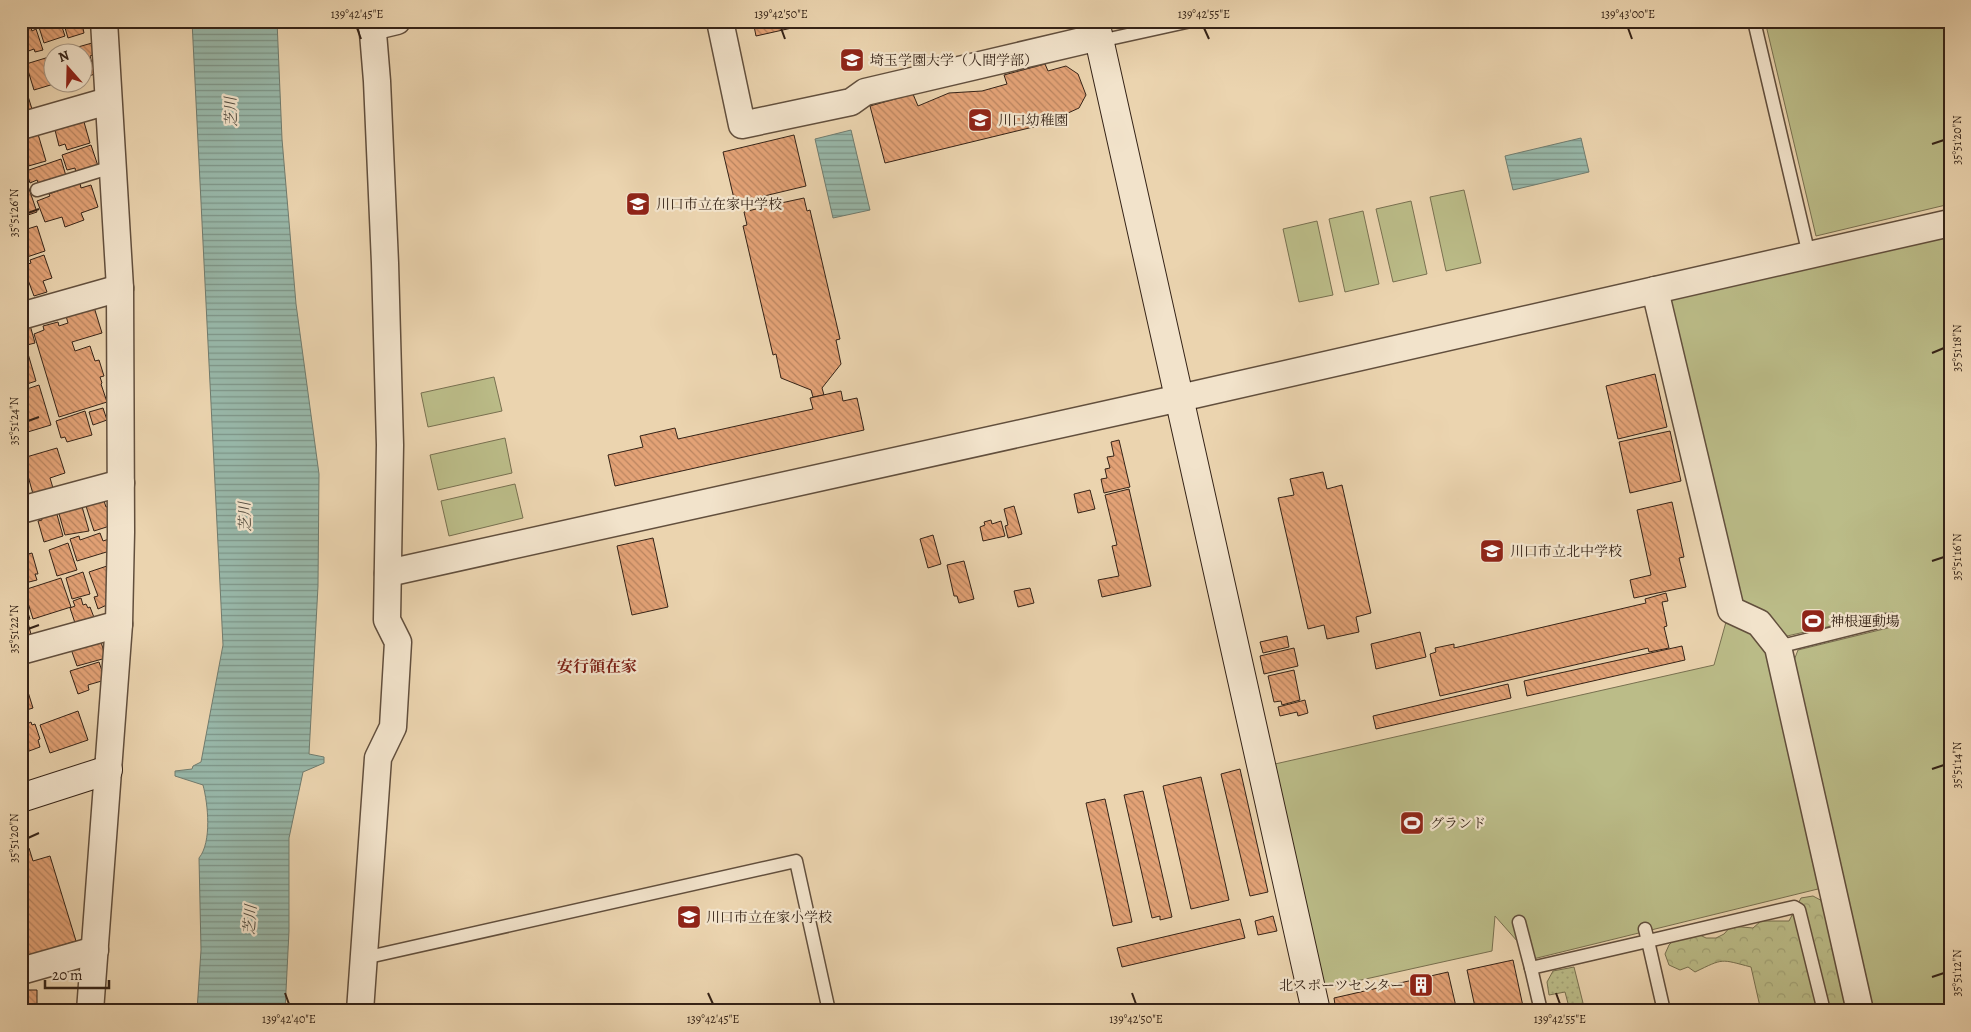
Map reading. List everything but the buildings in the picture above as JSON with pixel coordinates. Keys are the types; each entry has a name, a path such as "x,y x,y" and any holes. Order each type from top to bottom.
{"street":[{"path":"90,1011 119,624 121,483 120,288 104,21"},
{"path":"360,1011 378,758 393,727 398,642 387,620 390,445 377,81 372,24 398,21"},
{"path":"720,21 742,126 851,102 865,92 1098,33 1316,1011"},
{"path":"21,126 108,101"},
{"path":"388,573 1180,398 1950,223"},
{"path":"21,316 120,288"},
{"path":"1655,290 1731,610 1759,623 1778,647 1860,1011"},
{"path":"21,510 121,483"},
{"path":"21,651 119,624"},
{"path":"21,798 108,770"},
{"path":"21,972 95,950"}],"lane":[{"path":"1098,33 1191,21"},
{"path":"1754,21 1809,255"},
{"path":"37,190 112,167"},
{"path":"1778,647 1886,620"},
{"path":"364,958 796,861 829,1011"},
{"path":"1531,968 1646,935 1794,907 1799,910 1824,1011"},
{"path":"1518,922 1541,1011"},
{"path":"1646,935 1664,1011"}],"green space":[{"path":"1765,21 1950,21 1950,204 1816,236"},
{"path":"1464,190 1481,263 1446,271 1430,197"},
{"path":"1411,201 1427,274 1393,282 1376,209"},
{"path":"1363,211 1379,284 1345,292 1329,219"},
{"path":"1317,221 1333,295 1299,302 1283,229"},
{"name":"神根運動場","path":"1950,232 1950,1011 1872,1011 1793,663 1798,650 1896,626 1893,612 1787,636 1766,615 1733,596 1662,308 1677,293"},
{"path":"494,377 502,411 428,427 421,393"},
{"path":"505,438 512,473 438,490 430,455"},
{"path":"515,484 523,518 449,536 441,501"},
{"path":"1726,622 1765,639 1822,888 1533,959 1495,916 1492,951 1325,988 1275,764 1714,665"},
{"path":"1813,896 1826,903 1851,1011 1761,1011 1751,967 1722,961 1695,972 1688,967 1680,970 1669,965 1665,954 1669,945 1677,937 1696,933 1706,938 1716,938 1724,934 1731,926 1753,928 1761,921 1789,921 1801,898"},
{"path":"1574,967 1585,1011 1570,1011 1565,992 1549,995 1547,982 1553,971"}],"water":[{"name":"芝川","path":"192,21 277,21 282,139 296,304 319,474 318,586 309,754 324,757 324,763 303,772 289,838 289,931 285,1011 197,1011 201,950 199,858 206,843 207,812 203,785 175,776 175,771 192,769 193,766 201,762 223,645"},
{"path":"851,130 870,210 833,218 815,139"},
{"path":"1581,138 1589,172 1513,190 1505,156"}],"place":[{"name":"埼玉学園大学（人間学部）","path":"852,60"},
{"name":"川口幼稚園","path":"980,120"},
{"name":"川口市立在家中学校","path":"638,204"},
{"name":"川口市立北中学校","path":"1492,551"},
{"name":"神根運動場","path":"1813,621"},
{"name":"グランド","path":"1412,823"},
{"name":"川口市立在家小学校","path":"689,917"},
{"name":"北スポーツセンター","path":"1421,985"}],"district":[{"name":"安行領在家","path":"597,667"}]}
